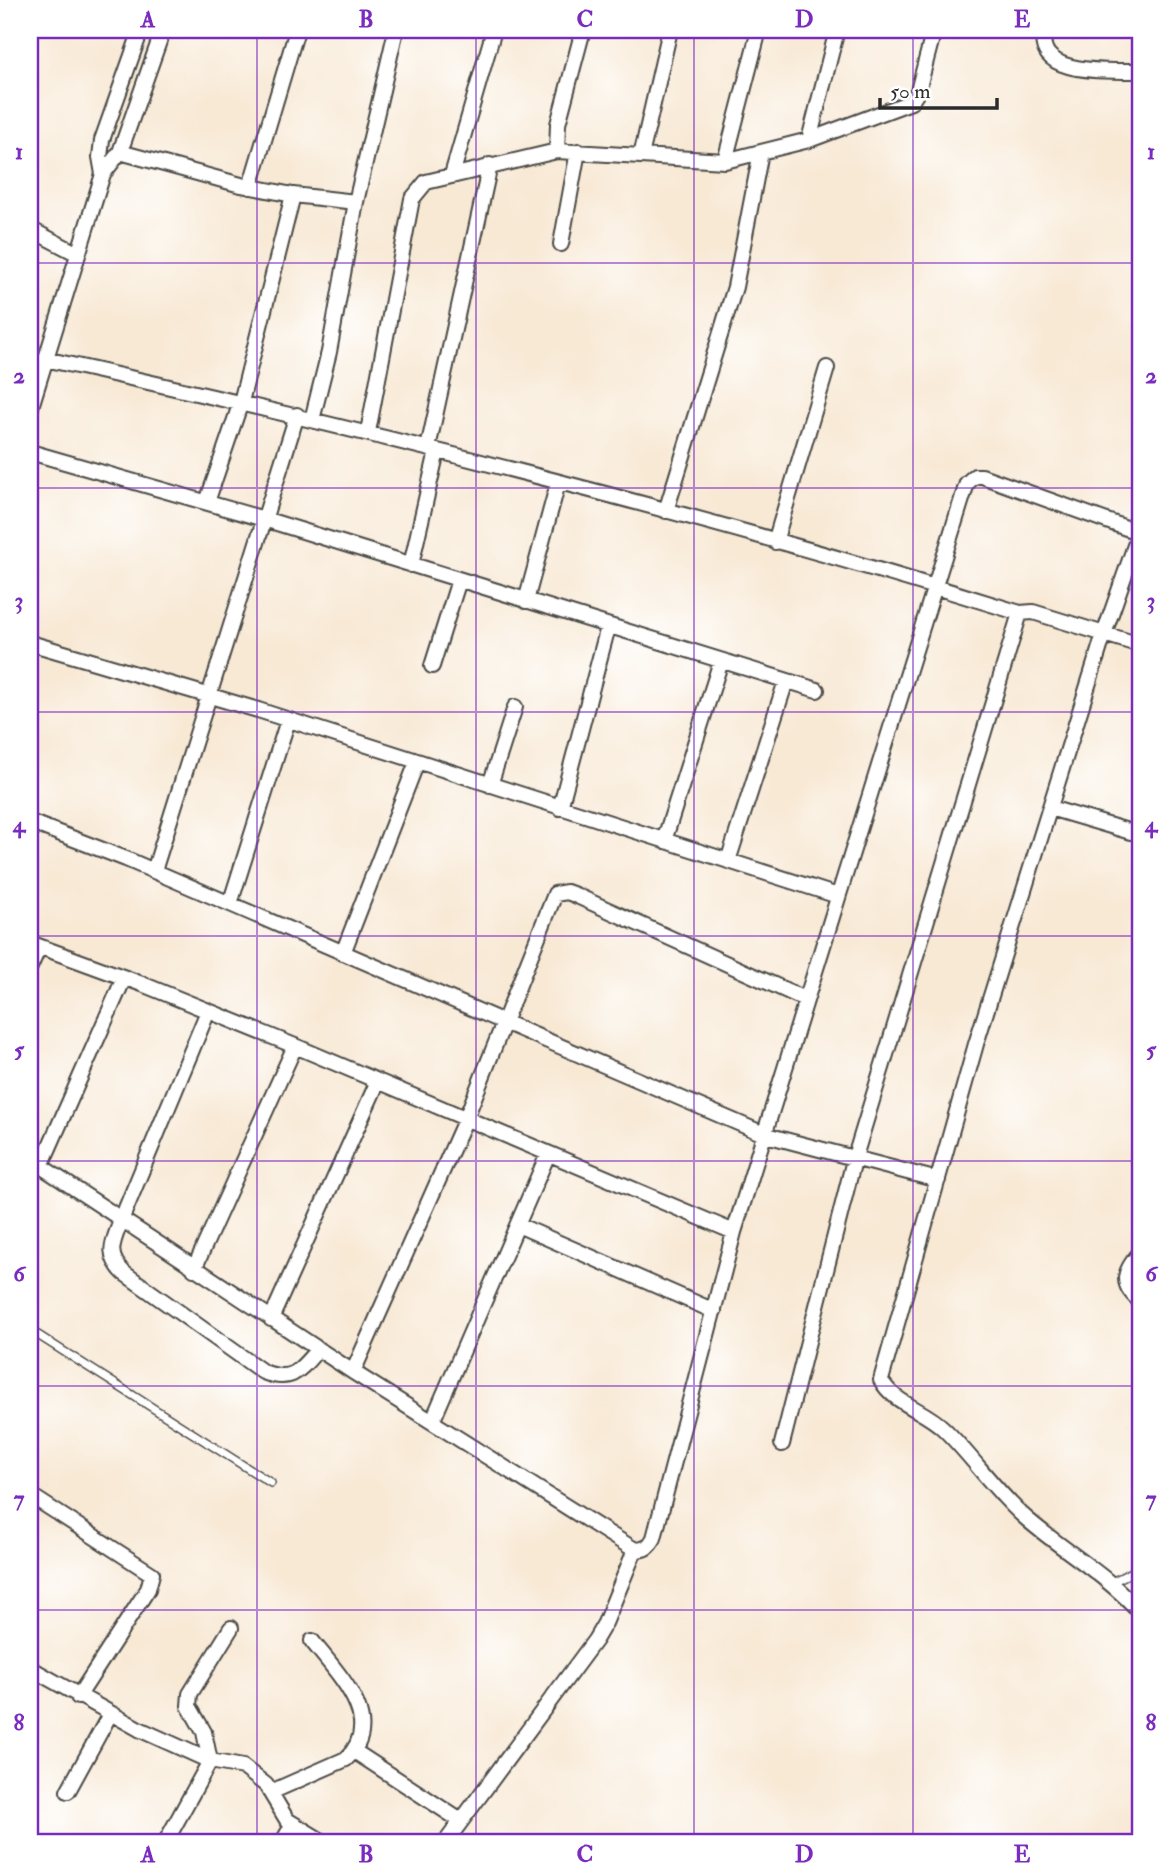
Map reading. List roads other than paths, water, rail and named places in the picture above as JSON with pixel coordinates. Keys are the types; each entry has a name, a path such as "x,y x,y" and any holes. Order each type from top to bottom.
{"street":[{"path":"103,174 100,156 102,140 141,30"},
{"path":"30,410 31,395 45,359 103,174 120,152 163,30"},
{"path":"250,187 297,30"},
{"path":"154,871 264,519 329,352 356,202 396,30"},
{"path":"452,175 494,30"},
{"path":"557,151 558,124 583,30"},
{"path":"641,156 670,30"},
{"path":"725,161 759,30"},
{"path":"809,140 837,30"},
{"path":"368,432 412,199 426,182 557,151 725,161 809,140 911,102 918,91 934,30"},
{"path":"1045,30 1044,46 1050,56 1059,63 1080,69 1140,71"},
{"path":"561,244 578,151"},
{"path":"120,152 250,187 356,202"},
{"path":"666,511 735,287 761,152"},
{"path":"411,565 490,165"},
{"path":"207,502 241,401 293,195"},
{"path":"30,229 78,254"},
{"path":"45,359 241,401 368,432 666,511 1020,612 1033,612 1140,645"},
{"path":"775,542 827,368"},
{"path":"30,452 264,519 817,690"},
{"path":"124,978 35,1163 353,1372 635,1550 643,1550 653,1538 734,1232 967,482 975,476 982,476 1140,532 1104,634 976,1044 881,1380 891,1393 943,1427 1004,1498 1140,1612"},
{"path":"526,601 558,483"},
{"path":"432,666 459,580"},
{"path":"782,1444 854,1160 1020,612"},
{"path":"560,808 608,627"},
{"path":"30,643 288,720 838,896"},
{"path":"664,841 720,661"},
{"path":"727,861 786,681"},
{"path":"490,785 515,707"},
{"path":"230,904 288,720"},
{"path":"343,953 417,762"},
{"path":"1050,808 1131,832 1139,828 1140,824"},
{"path":"30,822 154,871 766,1136 938,1180"},
{"path":"353,1372 466,1118 555,894 575,895 805,999"},
{"path":"30,967 35,945 124,978 295,1045 734,1232"},
{"path":"208,1011 122,1218 111,1249 111,1257 116,1265 262,1372 289,1378 303,1367 318,1349"},
{"path":"194,1269 295,1045"},
{"path":"271,1319 378,1081"},
{"path":"432,1422 548,1154"},
{"path":"518,1226 714,1311"},
{"path":"1140,1253 1126,1272 1126,1282 1140,1301"},
{"path":"30,1495 152,1574 148,1589 78,1697"},
{"path":"445,1843 595,1640 605,1623 635,1550"},
{"path":"165,1843 210,1761 204,1732 188,1700 192,1688 231,1628"},
{"path":"271,1792 346,1759 354,1751 361,1729 354,1695 312,1641"},
{"path":"30,1668 110,1714 210,1761 243,1767 271,1792 282,1814 293,1824 325,1843"},
{"path":"68,1791 110,1714"},
{"path":"354,1751 461,1821"},
{"path":"282,1843 293,1824"}],"lane":[{"path":"30,1330 271,1483"},
{"path":"1109,1584 1140,1568"}]}
